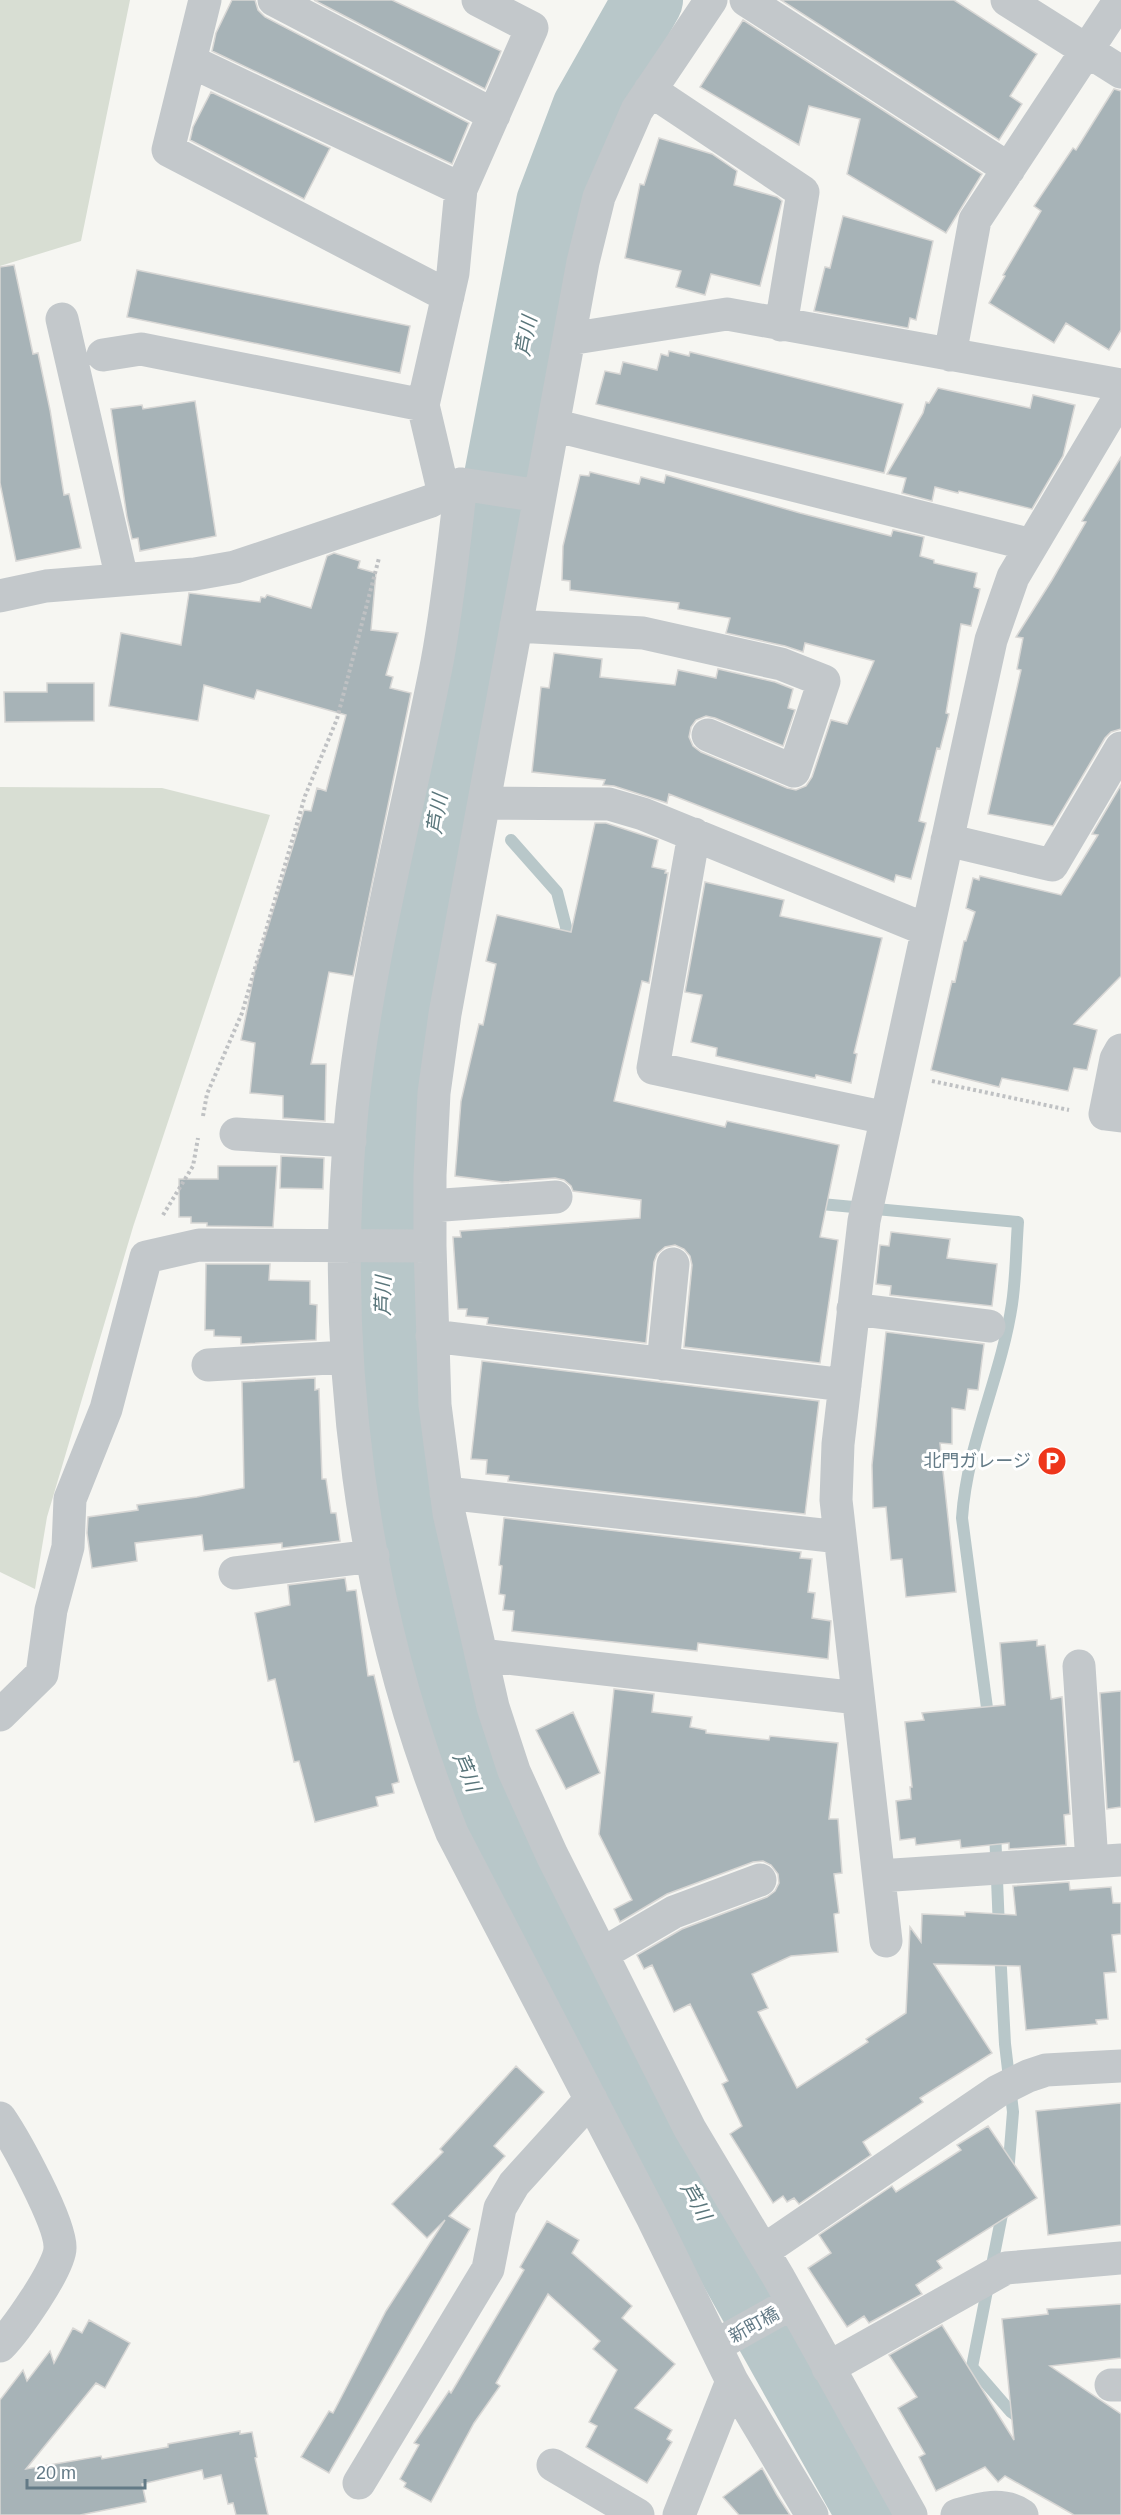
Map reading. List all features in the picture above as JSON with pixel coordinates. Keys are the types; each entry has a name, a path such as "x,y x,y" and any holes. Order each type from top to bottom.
{"street":[{"path":"205,0 168,150 448,296"},
{"path":"274,0 494,115"},
{"path":"478,0 532,28 461,189 453,273 423,405 452,489 449,588 437,661 400,831 366,1011 350,1141 344,1246 347,1357 364,1505 384,1615 427,1772 462,1854 591,2099 732,2381 812,2515"},
{"path":"711,0 637,110 599,197 583,262 445,1014 434,1093 429,1246 435,1406 446,1493 481,1655 493,1707 514,1771 552,1855 690,2129 763,2251 911,2515"},
{"path":"746,0 1009,169"},
{"path":"1007,0 1121,72"},
{"path":"950,355 975,220 1120,0"},
{"path":"190,61 461,189"},
{"path":"650,90 803,192 781,325"},
{"path":"569,339 727,314 1121,385"},
{"path":"62,319 122,579"},
{"path":"103,355 141,349 423,405"},
{"path":"886,1941 836,1500 838,1444 864,1221 991,640 1013,577 1121,395"},
{"path":"553,425 1032,545"},
{"path":"0,596 46,586 195,574 235,567 431,501 452,489 540,496"},
{"path":"516,626 643,633 780,664 824,681 794,771 708,735"},
{"path":"947,840 1052,865 1121,748"},
{"path":"484,802 609,804 643,814 694,834 927,930"},
{"path":"694,834 653,1068 886,1118"},
{"path":"1121,1050 1116,1059 1105,1114 1121,1116"},
{"path":"236,1134 350,1141"},
{"path":"430,1206 556,1197"},
{"path":"0,1714 42,1674 51,1610 68,1547 70,1499 106,1409 146,1257 199,1245 429,1246"},
{"path":"663,1364 673,1264"},
{"path":"853,1309 989,1326"},
{"path":"432,1336 844,1385"},
{"path":"208,1365 347,1357"},
{"path":"446,1493 840,1537"},
{"path":"235,1573 373,1556"},
{"path":"481,1655 858,1698"},
{"path":"879,1876 1107,1861 1079,1666"},
{"path":"602,1954 674,1912 760,1880"},
{"path":"763,2251 998,2091 1046,2070 1121,2066"},
{"path":"359,2483 488,2270 500,2208 514,2184 591,2099"},
{"path":"0,2118 10,2132 55,2223 61,2249 52,2270 14,2331 0,2346"},
{"path":"828,2368 1006,2268 1121,2258"},
{"name":"新町橋","path":"715,2346 792,2303"},
{"path":"679,2515 732,2381"},
{"path":"553,2465 638,2515"},
{"path":"957,2515 1001,2507 1022,2515"}],"path":[{"path":"201,1125 207,1094 242,1013 305,796 337,719 390,515"},
{"path":"896,1073 1061,1109"},
{"path":"146,1257 166,1208 193,1166 199,1135"}],"shaded area":[{"path":"0,0 130,0 81,241 0,266"},
{"path":"0,787 162,788 270,815 133,1227 47,1517 35,1589 0,1572"}],"building":[{"path":"232,0 255,0 258,10 265,17 469,123 452,164 212,51 216,33"},
{"path":"314,0 392,0 501,51 485,89"},
{"path":"781,0 954,0 1037,54 1010,96 1022,104 999,140"},
{"path":"743,20 982,174 946,233 847,174 860,119 809,106 799,145 700,87"},
{"path":"1114,89 1121,91 1121,330 1109,350 1066,323 1054,343 989,303 1041,211 1034,206 1073,148 1076,150"},
{"path":"211,92 330,148 304,199 190,140 193,127"},
{"path":"659,138 712,154 737,171 734,185 777,197 782,201 760,286 711,274 705,295 676,287 681,271 625,258 640,184 644,185"},
{"path":"843,216 933,241 916,320 910,318 908,328 814,311 825,267 830,268"},
{"path":"14,265 33,354 38,353 64,495 69,494 81,548 16,561 0,483 0,267"},
{"path":"137,270 410,326 400,373 127,317"},
{"path":"669,351 689,356 690,352 903,404 884,473 596,404 605,371 620,374 623,362 657,370 661,354 668,356"},
{"path":"938,388 1030,408 1033,395 1075,405 1063,456 1032,509 935,487 932,501 902,493 906,478 887,474 923,413 926,402 929,403"},
{"path":"195,401 216,536 140,551 138,538 132,539 127,517 111,409 142,405 143,409"},
{"path":"1121,457 1121,729 1111,732 1105,738 1053,826 988,814 1021,670 1017,669 1023,638 1016,637 1086,522 1082,521"},
{"path":"590,472 639,484 641,477 664,483 666,475 891,536 893,530 924,537 920,556 934,560 934,563 977,573 974,587 980,589 971,626 961,624 946,713 949,714 940,749 937,748 919,821 926,823 911,879 896,875 894,882 669,794 667,803 614,786 603,785 605,780 532,772 541,687 549,688 554,653 602,659 600,677 675,685 678,670 716,678 718,669 775,682 793,689 788,708 795,710 783,746 706,716 696,720 691,727 689,737 693,746 701,752 796,790 806,786 812,777 831,720 847,724 874,661 805,643 803,652 726,633 730,618 678,609 679,603 570,590 570,581 562,580 563,546 580,475 589,476"},
{"path":"334,553 360,561 358,568 376,573 371,630 398,633 386,675 393,677 390,688 411,693 353,976 329,972 311,1064 326,1064 325,1121 283,1118 283,1096 250,1093 255,1043 241,1040 255,969 304,810 311,811 317,788 326,791 346,715 257,690 254,699 204,685 198,721 109,706 121,633 181,645 189,593 260,602 261,597 265,598 267,595 311,608 327,556"},
{"path":"47,683 94,683 94,721 5,722 4,692 47,692"},
{"path":"1121,785 1121,976 1074,1024 1097,1030 1087,1070 1074,1068 1068,1091 1002,1078 999,1087 931,1070 952,981 955,982 964,941 966,941 975,912 966,908 973,878 979,880 980,876 1061,895 1098,835 1092,834"},
{"path":"595,823 606,823 658,840 652,867 666,870 665,873 668,873 649,983 642,981 614,1101 725,1127 727,1121 839,1145 820,1237 838,1240 820,1363 684,1347 692,1265 690,1256 684,1249 675,1245 665,1247 657,1254 654,1262 646,1343 487,1324 488,1318 466,1316 467,1309 458,1309 453,1237 461,1237 460,1231 640,1218 641,1200 573,1191 564,1180 555,1178 502,1182 455,1176 461,1101 479,1024 483,1025 496,964 486,961 497,915 571,932"},
{"path":"705,882 784,900 780,916 882,938 854,1053 857,1054 851,1083 816,1075 815,1078 716,1056 717,1048 691,1042 702,995 685,992"},
{"path":"281,1156 324,1158 323,1189 280,1188"},
{"path":"218,1166 277,1166 273,1227 207,1226 207,1223 191,1223 191,1217 179,1217 179,1179 218,1179"},
{"path":"891,1232 950,1239 947,1258 997,1264 992,1306 890,1295 891,1286 876,1284 880,1245 889,1246"},
{"path":"206,1264 270,1264 269,1280 310,1281 310,1304 317,1305 316,1340 241,1344 241,1337 214,1336 214,1330 205,1330"},
{"path":"886,1332 984,1344 978,1390 968,1389 965,1410 952,1408 952,1444 940,1443 956,1592 906,1597 902,1559 891,1560 886,1507 873,1508 872,1465"},
{"path":"482,1361 819,1401 805,1514 508,1481 509,1476 486,1474 487,1460 471,1459"},
{"path":"315,1378 315,1390 319,1389 322,1479 326,1479 331,1513 336,1513 340,1541 282,1548 282,1543 204,1551 202,1535 135,1543 137,1561 92,1568 87,1533 88,1517 138,1510 137,1505 244,1488 242,1382"},
{"path":"504,1518 801,1552 800,1558 812,1559 808,1592 815,1593 812,1618 831,1621 828,1659 698,1643 697,1651 512,1631 514,1611 503,1610 505,1595 499,1594 502,1566 499,1565"},
{"path":"345,1578 347,1591 356,1590 368,1676 374,1675 399,1782 392,1784 394,1793 376,1797 378,1806 315,1822 299,1761 294,1762 275,1679 268,1681 255,1613 290,1605 288,1585"},
{"path":"1037,1640 1037,1646 1045,1645 1051,1699 1062,1697 1070,1814 1064,1815 1066,1845 1009,1849 1009,1843 961,1848 960,1840 916,1845 915,1838 900,1840 896,1801 911,1799 910,1787 912,1787 905,1722 924,1720 922,1713 1005,1705 1000,1643"},
{"path":"614,1689 654,1694 652,1712 692,1717 690,1727 706,1730 706,1733 769,1740 770,1736 838,1743 829,1819 838,1819 842,1873 834,1874 839,1913 834,1914 838,1952 791,1956 752,1974 768,2008 758,2012 797,2088 868,2042 866,2039 906,2013 910,1927 921,1942 922,1914 965,1916 965,1912 1016,1915 1013,1886 1069,1882 1070,1890 1111,1887 1113,1903 1121,1903 1121,1934 1112,1935 1116,1972 1104,1973 1108,2019 1096,2020 1097,2024 1026,2030 1020,1966 934,1964 992,2053 920,2098 923,2102 863,2142 871,2155 799,2204 794,2198 787,2202 783,2196 773,2203 730,2134 742,2126 722,2084 728,2081 690,2004 674,2012 652,1965 644,1969 637,1955 682,1929 767,1897 775,1891 779,1883 778,1874 771,1865 763,1861 753,1862 667,1894 620,1922 614,1909 632,1900 599,1834"},
{"path":"1121,1691 1121,1807 1107,1809 1100,1693"},
{"path":"573,1712 600,1773 566,1789 536,1730"},
{"path":"516,2066 544,2092 494,2146 505,2156 449,2216 470,2229 329,2473 301,2457 329,2411 333,2413 386,2311 445,2220 427,2238 392,2204 443,2152 440,2149"},
{"path":"1121,2103 1121,2225 1048,2235 1036,2111"},
{"path":"988,2126 1037,2198 937,2261 942,2268 916,2285 922,2294 869,2323 864,2316 847,2327 808,2268 831,2253 819,2235 892,2186 896,2192 961,2150 957,2145"},
{"path":"547,2221 579,2240 572,2253 632,2306 622,2318 675,2364 635,2408 672,2430 667,2439 672,2442 647,2483 586,2447 597,2426 589,2422 617,2370 593,2349 600,2341 548,2294 496,2383 500,2386 474,2423 431,2502 404,2487 406,2483 400,2479 419,2445 414,2443 449,2391 451,2393 524,2270 520,2267"},
{"path":"1121,2304 1121,2358 1050,2366 1121,2414 1121,2515 1074,2515 1005,2476 998,2482 985,2467 936,2491 919,2457 925,2454 898,2408 917,2397 889,2355 942,2325 1014,2440 1002,2319 1048,2314 1047,2309"},
{"path":"89,2320 130,2343 105,2388 96,2383 26,2469 101,2456 102,2459 240,2431 240,2434 252,2432 257,2457 255,2458 268,2515 236,2515 233,2503 228,2504 221,2475 204,2479 202,2470 142,2484 146,2502 80,2515 0,2515 0,2400 23,2370 27,2381 50,2351 54,2363 73,2328 82,2333"},
{"path":"762,2468 790,2515 739,2515 723,2497"}],"waterway":[{"name":"芦川","path":"648,0 587,108 551,203 452,723 389,1114 381,1314 394,1441 417,1591 461,1766 646,2112 872,2515"},
{"path":"511,840 557,892 566,927 566,947"},
{"path":"810,1203 1018,1222 1013,1294 1007,1331 970,1463 962,1518 989,1723"},
{"path":"995,1830 999,1929"},
{"path":"1000,1950 1005,2044 1013,2112 1008,2174"},
{"path":"1004,2204 972,2367 1011,2412 1023,2420"}],"place":[{"name":"北門ガレージ","path":"1052,1461"}]}
